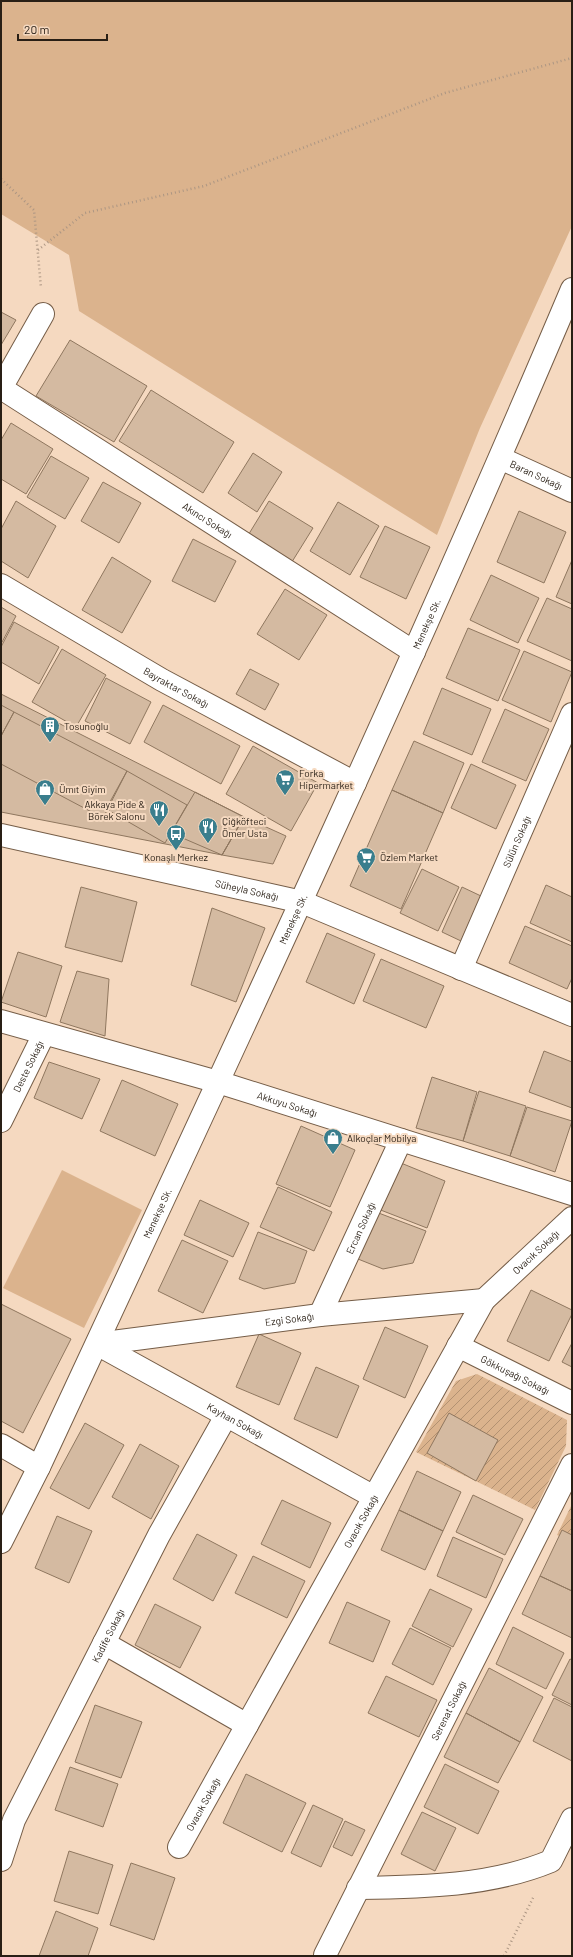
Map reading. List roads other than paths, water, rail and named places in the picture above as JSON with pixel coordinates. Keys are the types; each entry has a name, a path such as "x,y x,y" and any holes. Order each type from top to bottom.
{"street":[{"name":"Menekşe Sk.","path":"1,1542 39,1467 302,902 500,458 572,289"},
{"path":"1,388 43,314"},
{"name":"Akıncı Sokağı","path":"1,388 414,652"},
{"name":"Baran Sokağı","path":"500,458 572,491"},
{"name":"Bayraktar Sokağı","path":"1,584 162,680 355,783"},
{"name":"Sülün Sokağı","path":"461,969 572,714"},
{"name":"Süheyla Sokağı","path":"1,835 302,902 572,1015"},
{"name":"Akkuyu Sokağı","path":"1,1021 218,1082 572,1194"},
{"name":"Deste Sokağı","path":"1,1120 44,1034"},
{"name":"Ercan Sokağı","path":"320,1315 401,1140"},
{"name":"Ovacık Sokağı","path":"179,1847 484,1300 572,1218"},
{"name":"Ezgi Sokağı","path":"96,1344 320,1315 484,1300"},
{"name":"Kayhan Sokağı","path":"96,1344 374,1496"},
{"name":"Gökkuşağı Sokağı","path":"458,1346 572,1403"},
{"name":"Kadife Sokağı","path":"1,1860 14,1820 159,1535 226,1416"},
{"path":"1,1445 39,1467"},
{"name":"Serenat Sokağı","path":"325,1955 572,1465"},
{"path":"104,1643 247,1725"},
{"path":"358,1888 405,1888 494,1878 517,1873 551,1862 572,1819"}],"place":[{"name":"Tosunoğlu","path":"50,743"},
{"name":"Forka Hipermarket","path":"285,796"},
{"name":"Ümıt Giyim","path":"45,806"},
{"name":"Akkaya Pide & Börek Salonu","path":"159,827"},
{"name":"Çiğköfteci Ömer Usta","path":"208,844"},
{"name":"Konaşlı Merkez","path":"176,851"},
{"name":"Özlem Market","path":"366,874"},
{"name":"Alkoçlar Mobilya","path":"333,1155"}]}
